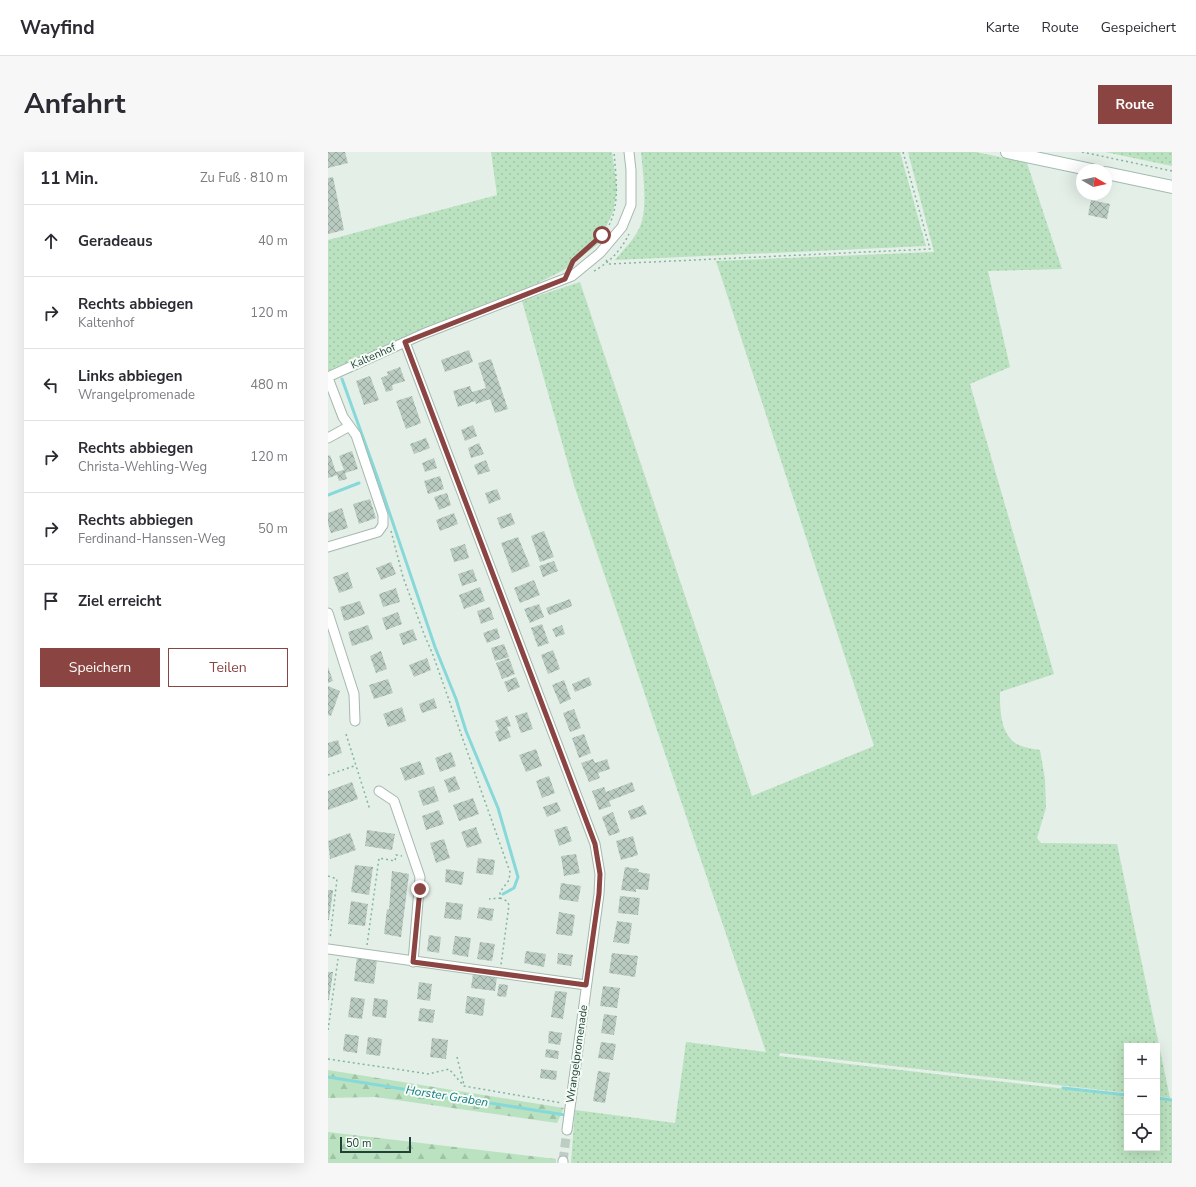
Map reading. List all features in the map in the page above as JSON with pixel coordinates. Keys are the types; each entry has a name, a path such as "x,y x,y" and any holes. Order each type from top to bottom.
{"main road":[{"path":"1007,152 1076,167"},
{"path":"1112,174 1172,187"}],"street":[{"name":"Kaltenhof","path":"328,378 405,342 572,276 600,253 622,227 631,204 631,170 629,152"},
{"name":"Wrangelpromenade","path":"405,342 595,844 600,874 599,894 567,1130"},
{"path":"328,378 348,427 356,435 383,515 383,525 378,532 328,548"},
{"path":"328,438 348,427"},
{"path":"328,613 354,694 354,721"},
{"path":"379,791 394,801 420,877 413,962"},
{"path":"328,949 586,985"}],"path":[{"path":"565,279 573,261 602,235 615,210 616,186 614,152"},
{"path":"600,253 609,264 930,249 903,152"},
{"path":"1082,152 1172,171"},
{"path":"383,525 391,531 403,577 433,654 510,872 509,880 500,892 500,898"},
{"path":"346,734 370,810"},
{"path":"328,775 355,766"},
{"path":"366,954 379,858 395,861 396,855 413,857"},
{"path":"328,876 337,879 328,949"},
{"path":"489,899 500,898 507,901 509,905 500,972"},
{"path":"328,1030 339,950"},
{"path":"457,1057 464,1086"},
{"path":"328,1059 429,1074 449,1069 464,1086 570,1104"}],"green space":[{"path":"491,152 612,152 617,189 613,212 598,244 564,270 520,292 397,341 328,371 328,240 497,195"},
{"path":"641,152 900,152 926,246 615,260 634,237 642,221 644,205 644,178"},
{"path":"908,152 976,152 1027,163 1062,269 988,271 1010,367 970,384 1054,674 1000,692 1002,719 1006,733 1015,743 1021,746 1040,750 1045,779 1046,808 1037,838 1041,843 1117,844 1159,1043 1124,1043 1124,1093 780,1053 779,1056 1124,1096 1124,1151 1160,1151 1160,1099 1172,1101 1172,1163 571,1163 575,1110 675,1123 686,1042 766,1052 574,485 522,301 580,282 752,796 874,746 716,261 934,252"},
{"path":"1105,152 1172,152 1172,166"},
{"path":"1160,1050 1170,1098 1160,1096"},
{"path":"328,1070 564,1108 557,1123 375,1097 328,1098"},
{"path":"328,1132 556,1159 556,1163 328,1163"}],"building":[{"path":"328,152 345,152 348,163 328,168"},
{"path":"333,177 344,230 328,234 328,178"},
{"path":"1091,200 1110,204 1107,219 1088,215"},
{"path":"469,350 473,362 445,372 441,360"},
{"path":"491,359 508,409 495,413 490,399 476,404 475,401 458,407 453,391 470,386 472,392 486,388 478,363"},
{"path":"400,367 405,381 392,385 393,390 386,392 381,378 388,375 387,372"},
{"path":"370,376 379,400 364,405 356,381"},
{"path":"412,396 421,423 406,429 396,401"},
{"path":"473,425 477,436 465,441 461,430"},
{"path":"426,438 430,448 414,454 410,444"},
{"path":"479,443 484,454 471,458 468,448"},
{"path":"352,451 358,469 345,473 347,479 339,481 337,475 328,478 328,456 330,455 336,472 344,470 339,456"},
{"path":"434,458 437,468 425,472 422,463"},
{"path":"486,460 490,471 478,475 474,465"},
{"path":"440,476 444,489 428,494 424,481"},
{"path":"497,489 501,499 489,504 485,493"},
{"path":"447,493 451,505 439,510 434,497"},
{"path":"370,499 376,518 359,524 353,504"},
{"path":"342,508 348,528 331,533 328,524 328,513"},
{"path":"454,513 458,524 440,531 436,520"},
{"path":"511,513 515,524 501,529 497,518"},
{"path":"544,531 554,557 540,562 531,536"},
{"path":"518,537 530,566 512,573 501,543"},
{"path":"465,544 469,558 454,562 450,549"},
{"path":"554,561 558,571 543,577 539,566"},
{"path":"391,562 396,574 381,580 376,568"},
{"path":"473,569 477,581 462,586 458,574"},
{"path":"348,572 353,588 339,593 333,577"},
{"path":"534,580 540,595 520,603 514,588"},
{"path":"480,587 485,601 464,609 459,595"},
{"path":"396,588 400,602 383,607 379,594"},
{"path":"570,599 572,606 549,615 546,608"},
{"path":"360,601 365,614 344,621 340,607"},
{"path":"539,604 544,617 530,623 524,609"},
{"path":"490,607 494,619 481,624 477,611"},
{"path":"398,612 402,624 386,630 382,618"},
{"path":"542,624 549,643 538,647 531,628"},
{"path":"368,625 373,639 352,646 348,632"},
{"path":"562,625 565,634 556,637 552,629"},
{"path":"497,628 500,638 487,643 483,633"},
{"path":"413,629 417,640 403,645 399,634"},
{"path":"504,644 509,657 495,661 491,648"},
{"path":"553,650 560,669 548,674 541,655"},
{"path":"381,651 387,669 376,673 370,656"},
{"path":"427,658 431,670 414,677 409,665"},
{"path":"509,658 515,674 502,679 496,663"},
{"path":"328,667 333,681 328,683"},
{"path":"516,677 520,687 508,692 504,682"},
{"path":"589,677 592,685 575,692 572,684"},
{"path":"388,679 393,693 374,699 369,685"},
{"path":"564,680 571,699 560,704 552,685"},
{"path":"328,686 340,691 331,716 328,715"},
{"path":"434,698 437,708 422,713 419,704"},
{"path":"402,707 406,721 388,727 383,714"},
{"path":"574,709 581,728 570,732 563,713"},
{"path":"527,712 533,729 521,733 515,716"},
{"path":"507,716 511,726 507,727 511,737 499,742 495,732 499,730 495,721"},
{"path":"584,734 591,753 579,758 572,738"},
{"path":"338,740 342,753 328,758 328,743"},
{"path":"536,749 542,766 526,772 519,755"},
{"path":"451,752 456,766 440,772 435,758"},
{"path":"593,759 595,763 607,759 610,769 598,773 600,778 589,782 581,763"},
{"path":"420,761 425,774 405,781 400,768"},
{"path":"455,776 460,789 449,793 444,780"},
{"path":"549,776 555,793 542,798 536,781"},
{"path":"352,782 358,799 328,810 328,791"},
{"path":"632,782 635,791 609,801 611,806 599,810 592,791 604,787 606,792"},
{"path":"434,786 439,801 423,806 418,791"},
{"path":"473,798 479,814 459,821 453,805"},
{"path":"557,802 561,811 547,817 543,807"},
{"path":"643,805 647,814 631,820 628,811"},
{"path":"439,810 444,824 426,830 422,816"},
{"path":"613,812 620,832 609,836 602,817"},
{"path":"567,826 572,841 559,846 554,830"},
{"path":"476,827 482,843 467,848 461,832"},
{"path":"367,830 395,834 392,850 365,846"},
{"path":"350,833 356,850 330,859 328,841"},
{"path":"633,836 638,855 621,860 616,841"},
{"path":"444,839 450,858 436,863 430,843"},
{"path":"576,854 580,873 564,876 561,856"},
{"path":"478,858 495,860 493,875 476,873"},
{"path":"355,865 373,867 369,895 351,892"},
{"path":"625,867 639,869 638,872 650,874 648,890 636,889 636,892 621,890"},
{"path":"446,869 464,872 462,885 445,882"},
{"path":"392,871 409,874 401,937 384,934 387,909 389,910"},
{"path":"561,883 581,886 578,902 559,899"},
{"path":"328,890 333,890 329,920 328,920"},
{"path":"620,896 640,898 638,915 618,913"},
{"path":"351,901 368,904 365,926 348,924"},
{"path":"446,902 463,904 461,920 444,918"},
{"path":"479,907 494,909 492,921 477,918"},
{"path":"559,912 575,915 572,936 556,934"},
{"path":"617,921 632,923 629,944 613,942"},
{"path":"429,935 441,937 439,953 427,951"},
{"path":"455,936 471,938 468,957 452,954"},
{"path":"480,942 495,944 492,961 477,959"},
{"path":"526,951 546,954 544,967 524,963"},
{"path":"558,953 573,955 571,966 557,964"},
{"path":"612,953 638,956 635,977 609,973"},
{"path":"357,957 377,960 374,984 354,981"},
{"path":"328,972 333,972 329,1000 328,1000"},
{"path":"473,974 497,977 495,991 471,988"},
{"path":"419,982 432,984 430,1001 417,999"},
{"path":"499,984 508,985 506,997 497,996"},
{"path":"603,986 620,988 617,1008 600,1006"},
{"path":"555,991 567,992 563,1019 551,1017"},
{"path":"467,996 485,999 483,1016 465,1013"},
{"path":"351,997 365,999 362,1019 348,1017"},
{"path":"374,998 388,1000 386,1018 372,1016"},
{"path":"420,1008 435,1010 433,1023 418,1021"},
{"path":"604,1014 617,1016 614,1035 601,1033"},
{"path":"549,1031 562,1033 560,1045 548,1043"},
{"path":"345,1034 359,1036 357,1053 343,1051"},
{"path":"368,1037 382,1039 380,1056 366,1054"},
{"path":"432,1038 448,1040 446,1059 430,1057"},
{"path":"601,1042 616,1044 613,1060 598,1058"},
{"path":"546,1049 559,1051 558,1059 545,1057"},
{"path":"541,1069 557,1071 556,1080 540,1078"},
{"path":"598,1071 610,1073 605,1103 593,1101"}],"waterway":[{"path":"342,379 435,647 456,699 466,731 498,808 518,877 514,888 503,894"},
{"path":"328,495 359,483"},
{"name":"Horster Graben","path":"328,1077 565,1115"},
{"path":"1063,1088 1124,1095"},
{"path":"1160,1098 1172,1100"}],"tunnel":[{"path":"563,1161 567,1130"}],"route":[{"path":"420,889 413,962 500,972 586,985 599,894 600,874 595,844 405,342 565,279 573,261 602,235"}]}
